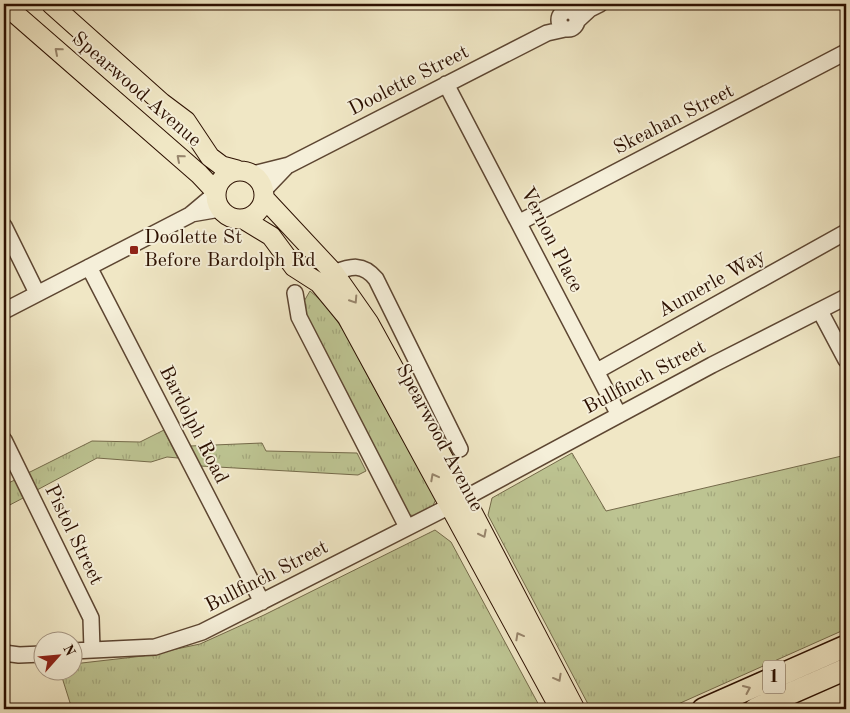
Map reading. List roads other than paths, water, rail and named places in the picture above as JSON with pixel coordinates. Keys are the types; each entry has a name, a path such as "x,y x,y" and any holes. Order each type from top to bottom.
{"highway":[{"name":"1","path":"702,709 846,646"},
{"name":"1","path":"755,709 846,669"}],"main road":[{"name":"Spearwood Avenue","path":"4,4 199,174 230,217 242,219 270,236 294,267 319,283 347,317 457,502 575,709"},
{"name":"Spearwood Avenue","path":"50,4 162,103 186,121 196,133 210,157 222,166 255,183 352,296 387,354 517,634 560,709"},
{"path":"217,198 222,177 255,183 257,212 242,219"}],"street":[{"name":"Doolette Street","path":"255,183 547,33 565,14 595,7"},
{"name":"Skeahan Street","path":"520,222 845,57"},
{"name":"Vernon Place","path":"446,84 520,222 619,415"},
{"path":"4,310 190,215 217,198"},
{"path":"4,226 37,293"},
{"name":"Aumerle Way","path":"597,371 846,232"},
{"name":"Spearwood Avenue","path":"334,273 350,266 356,266 370,272 376,279 460,449"},
{"name":"Bardolph Road","path":"88,267 262,602"},
{"path":"295,293 299,317 407,527"},
{"name":"Bullfinch Street","path":"82,650 155,647 202,632 457,502 846,297"},
{"path":"820,311 846,360"},
{"name":"Pistol Street","path":"4,440 91,618 92,650"},
{"path":"4,653 32,654"}],"place":[{"name":"Doolette St Before Bardolph Rd","path":"134,250"}]}
